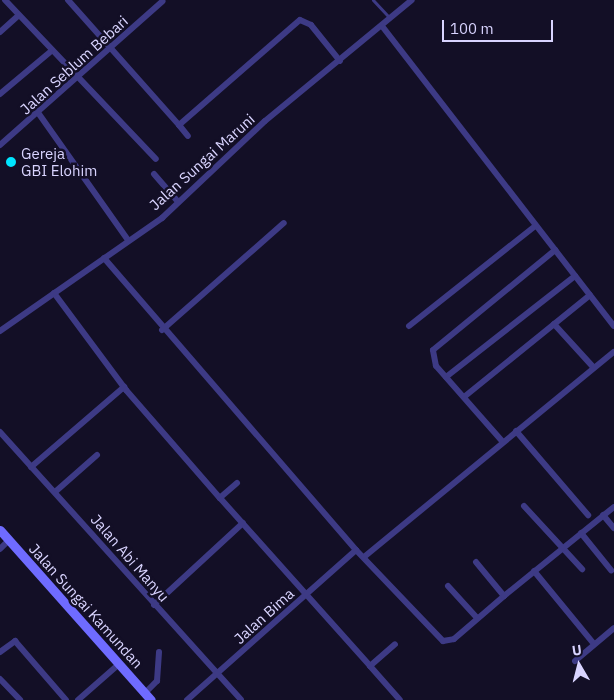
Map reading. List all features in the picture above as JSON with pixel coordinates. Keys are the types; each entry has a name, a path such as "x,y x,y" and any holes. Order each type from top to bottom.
{"main road":[{"name":"Jalan Sungai Kamundan","path":"0,530 148,696"}],"street":[{"path":"68,0 188,136"},
{"name":"Jalan Sungai Maruni","path":"0,331 104,258 178,202 265,121 340,62 412,0"},
{"path":"6,1 50,52 156,159"},
{"name":"Jalan Seblum Bebari","path":"0,145 78,80 163,1"},
{"path":"0,32 18,16"},
{"path":"179,126 300,20 311,25 340,62"},
{"path":"382,26 614,326"},
{"path":"0,94 50,52"},
{"path":"39,114 128,240"},
{"path":"154,174 178,202"},
{"path":"162,330 284,223"},
{"path":"409,326 535,226"},
{"path":"502,442 431,358 434,350 555,250"},
{"path":"104,258 162,330 356,550 364,556 443,640 454,639 534,570 614,507"},
{"path":"446,377 576,276"},
{"path":"54,293 124,387 306,596 400,700"},
{"path":"464,397 590,295"},
{"path":"554,324 594,368"},
{"path":"364,556 614,352"},
{"path":"31,466 124,387"},
{"path":"516,431 588,515"},
{"name":"Jalan Abi Manyu","path":"0,432 241,700"},
{"path":"55,492 97,455"},
{"path":"220,498 237,482"},
{"path":"524,506 564,546 582,569"},
{"path":"603,515 614,528"},
{"path":"154,605 243,523"},
{"path":"581,533 611,570"},
{"path":"0,549 9,540"},
{"name":"Jalan Bima","path":"187,700 218,675 356,550"},
{"path":"476,562 504,596"},
{"path":"534,570 594,644"},
{"path":"448,586 477,618"},
{"path":"575,662 614,628"},
{"path":"0,652 15,641 66,700"},
{"path":"370,666 395,644"},
{"path":"148,696 157,681 159,652"},
{"path":"78,700 119,664"},
{"path":"0,679 20,700"}],"lane":[{"path":"373,0 390,19"}],"place":[{"name":"Gereja GBI Elohim","path":"11,162"}]}
